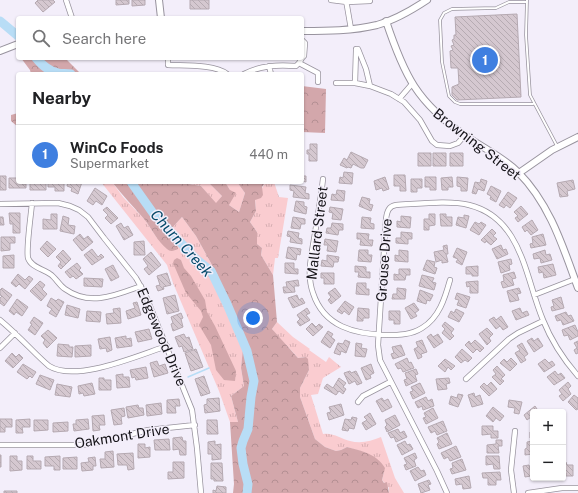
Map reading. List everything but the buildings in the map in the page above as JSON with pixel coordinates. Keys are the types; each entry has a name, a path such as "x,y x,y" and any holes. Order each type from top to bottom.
{"street":[{"path":"66,0 71,16"},
{"path":"159,0 161,16"},
{"path":"330,0 370,1"},
{"path":"304,30 328,31 376,25 386,22 428,0"},
{"path":"346,1 351,29"},
{"name":"Browning Street","path":"386,22 404,69 412,84 435,113 465,136 494,153 519,173 537,196 554,226 576,279 578,288"},
{"path":"304,42 304,56"},
{"path":"0,51 16,45"},
{"path":"355,84 356,49 358,49 366,69 370,86"},
{"path":"168,60 168,65 213,68 224,72"},
{"path":"249,72 269,66 296,66 299,60"},
{"path":"301,60 318,73 318,82"},
{"path":"269,66 270,72"},
{"path":"336,83 370,86 391,94 404,102 420,120 432,141 437,145 450,146 458,143 465,136"},
{"path":"399,99 412,84"},
{"path":"519,173 546,154 578,137"},
{"name":"Mallard Street","path":"323,179 310,272 313,294 322,311 338,324 354,332 404,334 416,331 426,325 438,311 445,297 450,280"},
{"path":"32,203 28,258 33,264 50,273 66,289 82,298 108,298 141,286"},
{"name":"Grouse Drive","path":"446,493 437,471 390,382 379,356 378,334 387,214 390,208 396,204 459,203 477,207 493,216 507,229 516,242 543,321 558,348 578,376"},
{"name":"Edgewood Drive","path":"0,204 64,204 73,207 84,214 141,286 191,406 195,425 200,493"},
{"path":"534,295 576,279"},
{"path":"0,320 48,365 58,370 70,372 79,372 98,368 167,346"},
{"path":"466,379 509,339 543,321"},
{"path":"0,348 15,333"},
{"path":"358,402 363,396 390,382"},
{"name":"Oakmont Drive","path":"0,445 82,445 104,441 140,431 195,425"},
{"path":"514,493 511,470 515,431"},
{"path":"528,493 578,488"}],"lane":[{"path":"533,104 460,104 455,102 449,96 440,47 440,20 444,13 452,9 496,8 509,2 527,1 526,35 530,95 533,104 558,147"}],"green space":[{"path":"22,60 67,60 79,72 30,72"},
{"path":"304,86 326,89 325,133 304,132"},
{"path":"16,114 16,125 11,121 11,115"},
{"path":"103,184 113,184 123,197 145,220 157,238 172,228 182,217 196,236 217,274 244,339 241,368 244,386 231,396 238,422 230,422 219,391 173,283 167,265"},
{"path":"114,184 189,184 201,186 216,203 222,196 210,184 226,184 230,190 236,193 229,205 239,212 245,193 238,184 264,184 262,187 263,195 261,198 255,200 256,211 250,222 257,232 257,244 262,248 261,255 273,275 277,322 272,329 298,358 306,357 308,359 309,370 300,388 300,397 315,439 325,447 336,451 347,447 369,454 378,459 385,468 382,480 384,483 387,482 389,493 233,493 234,484 230,422 238,422 231,396 244,386 241,368 244,338 217,274 196,236 182,217 172,228 178,249 169,251 163,246 144,219"},
{"path":"189,184 210,184 222,196 216,204 201,186"},
{"path":"226,184 238,184 245,193 239,212 229,205 230,190"},
{"path":"265,184 275,184 279,197 288,198 278,258 275,258 273,275 261,255 262,248 257,244 257,232 250,222 256,211 255,199"},
{"path":"177,258 181,260 184,268 191,276 205,300 207,312 236,371 235,381 224,380 216,370 211,345 199,325 203,317 201,311 186,293 173,263"},
{"path":"277,322 293,337 326,362 329,357 341,367 323,378 318,394 311,395 323,434 330,434 350,441 358,442 370,441 381,437 395,478 404,493 389,493 389,488 382,480 384,472 366,453 347,447 336,451 325,447 315,439 300,397 300,388 309,370 306,357 298,358 275,333 272,329"}],"waterway":[{"name":"Churn Creek","path":"0,21 16,34"},
{"name":"Churn Creek","path":"38,60 48,69 56,72"},
{"name":"Churn Creek","path":"132,184 153,213 196,259 211,271 247,351 254,381 248,429 241,448 248,484 247,493"},
{"path":"188,377 209,368"}],"place":[{"name":"WinCo Foods","path":"485,60"}]}
